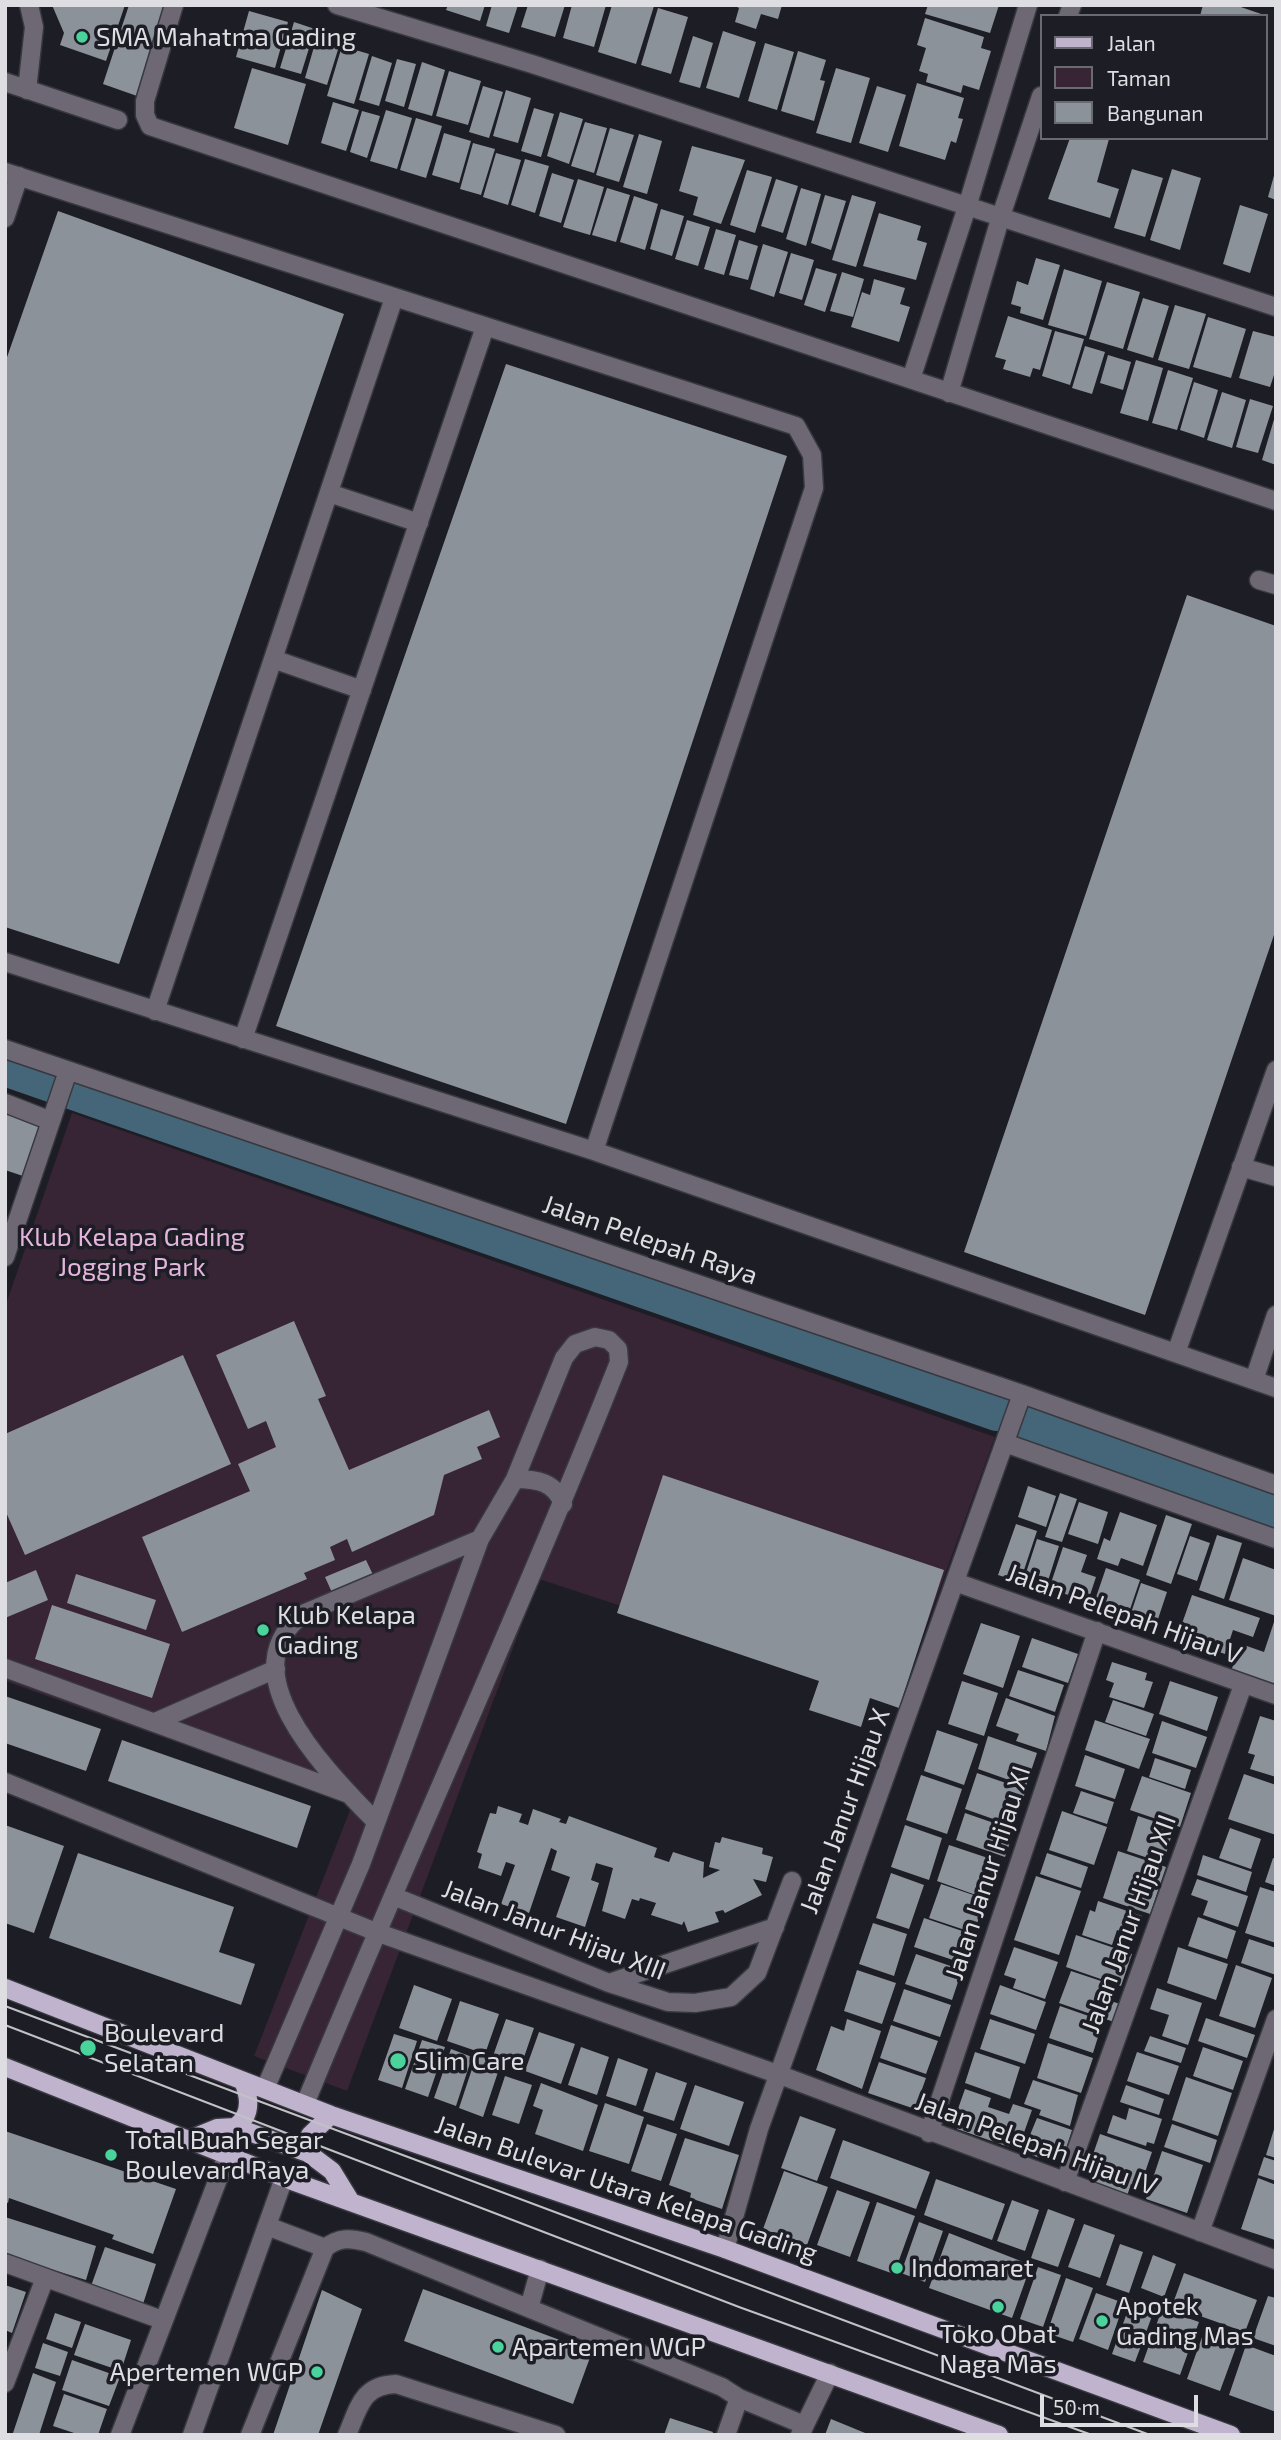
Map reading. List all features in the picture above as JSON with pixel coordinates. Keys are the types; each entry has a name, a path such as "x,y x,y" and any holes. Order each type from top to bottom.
{"main road":[{"name":"Jalan Bulevar Utara Kelapa Gading","path":"5,1988 331,2115 725,2249 1231,2435"},
{"path":"5,2067 228,2153 284,2178 999,2435"},
{"path":"235,2127 245,2118 249,2102 243,2081"},
{"path":"307,2153 310,2135 331,2115"},
{"path":"190,2139 216,2129 235,2127 307,2153 332,2171 351,2202"}],"street":[{"path":"27,90 34,27 29,5"},
{"path":"174,5 145,101 145,115 150,127 1276,501"},
{"path":"337,5 532,64 1276,307"},
{"path":"911,379 1028,5"},
{"path":"5,82 118,120"},
{"path":"949,393 1000,219 1040,99"},
{"path":"5,218 12,174 796,426 812,455 814,488 594,1151"},
{"path":"155,1011 394,298"},
{"path":"243,1039 485,327"},
{"path":"329,493 419,523"},
{"path":"273,659 362,690"},
{"path":"5,962 594,1151 1276,1388"},
{"name":"Jalan Pelepah Raya","path":"5,1049 67,1074 1022,1394 1276,1485"},
{"path":"1176,1353 1276,1070"},
{"path":"5,1257 67,1074"},
{"path":"5,1103 53,1114"},
{"path":"1241,1167 1276,1177"},
{"path":"1254,1380 1276,1315"},
{"path":"265,2089 376,1822 480,1539 516,1479 564,1358 583,1340 595,1337 609,1340 618,1349 620,1362 563,1504 376,1932 305,2104"},
{"name":"Jalan Janur Hijau X","path":"725,2249 759,2129 1022,1394"},
{"path":"1008,1433 1276,1539"},
{"path":"516,1479 545,1483 559,1493 563,1504"},
{"path":"376,1822 312,1753 292,1721 276,1669 274,1654 279,1638 304,1613 480,1539"},
{"name":"Jalan Pelepah Hijau V","path":"955,1582 1276,1696"},
{"name":"Jalan Janur Hijau XI","path":"929,2133 1097,1631"},
{"path":"5,1668 349,1794"},
{"path":"155,1722 276,1669"},
{"name":"Jalan Janur Hijau XII","path":"1065,2182 1243,1685"},
{"name":"Jalan Pelepah Hijau IV","path":"5,1782 376,1932 779,2075 1276,2260"},
{"name":"Jalan Janur Hijau XIII","path":"393,1896 609,1983 668,2002 695,2003 731,1997 757,1973 792,1881"},
{"path":"609,1983 775,1927"},
{"path":"1200,2232 1276,2019"},
{"path":"120,2435 228,2153"},
{"path":"192,2435 284,2178"},
{"path":"267,2226 325,2248"},
{"path":"250,2435 325,2248 335,2241 350,2238 366,2242 722,2387 802,2430 830,2373"},
{"path":"5,2263 162,2320"},
{"path":"529,2308 540,2269"},
{"path":"5,2383 45,2278"},
{"path":"347,2435 364,2396 379,2384 396,2384 556,2435"},
{"path":"726,2435 739,2398"}],"green space":[{"name":"Klub Kelapa Gading","path":"72,1113 995,1437 900,1698 539,1579 347,2091 254,2056 352,1805 5,1681 5,1307"}],"building":[{"path":"52,5 125,5 106,61 60,45 64,33"},
{"path":"129,5 169,5 137,96 103,84"},
{"path":"448,5 485,5 480,21 446,10"},
{"path":"492,5 518,5 509,33 486,26"},
{"path":"528,5 565,5 555,37 521,27"},
{"path":"572,5 606,5 594,47 563,38"},
{"path":"612,5 654,6 636,64 598,52"},
{"path":"734,5 782,5 778,19 761,14 756,29 735,22 739,8"},
{"path":"928,5 999,5 990,33 925,14"},
{"path":"1203,5 1235,5 1261,14 1201,14"},
{"path":"658,8 688,17 671,74 641,65"},
{"path":"249,11 288,22 275,68 236,57"},
{"path":"925,18 984,37 981,48 991,51 979,90 963,85 961,93 926,82 928,74 919,71 926,48 917,45"},
{"path":"294,22 315,29 301,74 280,68"},
{"path":"723,31 756,42 739,98 706,88"},
{"path":"318,33 341,40 327,85 305,78"},
{"path":"693,36 713,43 700,88 679,82"},
{"path":"765,43 794,52 777,110 748,101"},
{"path":"342,46 369,54 354,104 327,96"},
{"path":"798,51 826,60 820,80 825,81 814,121 781,111"},
{"path":"372,56 392,63 379,106 359,100"},
{"path":"397,59 416,64 404,107 385,101"},
{"path":"422,62 445,70 432,116 408,109"},
{"path":"252,68 306,84 288,145 234,128"},
{"path":"836,68 870,78 851,143 816,133"},
{"path":"449,71 481,81 468,125 436,116"},
{"path":"917,83 964,98 958,118 963,119 956,143 951,141 945,160 899,146"},
{"path":"483,86 503,92 489,138 469,132"},
{"path":"877,86 906,95 888,152 859,143"},
{"path":"506,90 531,98 518,143 493,136"},
{"path":"333,102 359,110 346,151 321,143"},
{"path":"534,108 554,114 541,157 521,151"},
{"path":"386,110 412,118 397,169 370,161"},
{"path":"362,111 380,116 367,158 350,152"},
{"path":"560,112 583,119 569,164 547,156"},
{"path":"416,118 442,126 426,178 400,170"},
{"path":"585,122 607,128 594,173 571,166"},
{"path":"610,128 634,135 619,182 596,175"},
{"path":"444,133 471,141 459,183 432,175"},
{"path":"639,134 662,141 647,194 623,187"},
{"path":"1069,140 1109,140 1097,182 1119,189 1110,218 1048,199"},
{"path":"473,143 495,149 481,195 460,189"},
{"path":"692,146 745,160 721,224 693,215 698,197 679,191"},
{"path":"496,153 521,160 508,205 483,197"},
{"path":"525,159 549,166 535,213 511,205"},
{"path":"1132,169 1163,178 1145,237 1114,228"},
{"path":"1172,169 1201,178 1180,250 1150,240"},
{"path":"747,170 772,177 755,233 730,225"},
{"path":"1276,172 1276,200 1268,197"},
{"path":"552,173 574,180 561,223 539,216"},
{"path":"578,179 604,187 590,235 563,227"},
{"path":"776,179 798,186 783,233 761,226"},
{"path":"607,188 630,195 616,242 592,235"},
{"path":"801,188 821,194 806,246 786,239"},
{"path":"825,195 846,201 831,250 811,243"},
{"path":"852,195 876,202 856,267 832,260"},
{"path":"634,196 658,204 645,250 620,242"},
{"path":"1240,205 1268,214 1250,273 1223,264"},
{"path":"661,209 684,216 672,256 650,249"},
{"path":"58,211 344,314 119,964 5,927 5,363"},
{"path":"879,213 921,226 917,240 927,243 916,280 863,266"},
{"path":"687,220 710,227 698,266 675,259"},
{"path":"716,229 736,235 724,275 704,269"},
{"path":"739,240 758,246 748,280 729,275"},
{"path":"763,244 788,252 774,297 750,289"},
{"path":"791,253 814,260 802,300 779,293"},
{"path":"1036,258 1060,265 1043,320 1020,313 1021,307 1011,304 1017,281 1028,285"},
{"path":"816,268 837,274 825,312 804,305"},
{"path":"1064,269 1102,281 1086,336 1048,325"},
{"path":"842,272 864,279 853,317 830,311"},
{"path":"874,279 905,288 900,304 910,307 899,342 851,327 862,292 870,295"},
{"path":"1107,282 1140,292 1123,349 1089,339"},
{"path":"1143,298 1169,306 1153,358 1127,350"},
{"path":"1175,305 1206,314 1189,369 1158,360"},
{"path":"1008,316 1052,330 1040,370 1033,368 1030,377 1003,369 1006,360 995,357"},
{"path":"1208,317 1246,329 1231,378 1193,367"},
{"path":"1055,331 1084,339 1070,385 1042,376"},
{"path":"1253,331 1276,337 1276,369 1270,387 1239,378"},
{"path":"1085,346 1105,352 1092,394 1072,388"},
{"path":"1108,355 1131,362 1123,390 1100,383"},
{"path":"1136,360 1163,368 1148,421 1120,413"},
{"path":"506,364 787,456 566,1124 276,1026"},
{"path":"1168,370 1193,378 1177,430 1152,423"},
{"path":"1194,382 1218,390 1204,438 1180,430"},
{"path":"1222,392 1246,400 1232,448 1207,440"},
{"path":"1250,399 1273,406 1258,453 1236,447"},
{"path":"1276,416 1276,465 1262,460"},
{"path":"1187,595 1276,626 1276,929 1145,1315 964,1252"},
{"path":"5,1113 40,1124 23,1176 5,1170"},
{"path":"294,1321 326,1396 318,1399 349,1470 489,1410 500,1437 477,1447 482,1459 444,1475 434,1515 352,1552 347,1539 330,1547 335,1560 304,1573 307,1579 182,1632 142,1537 250,1491 238,1464 276,1447 266,1421 248,1429 216,1355"},
{"path":"183,1355 231,1464 25,1555 5,1510 5,1434"},
{"path":"663,1475 944,1570 899,1708 870,1698 861,1727 809,1710 819,1681 617,1613"},
{"path":"1028,1486 1056,1496 1046,1527 1018,1517"},
{"path":"1060,1493 1077,1499 1062,1542 1045,1537"},
{"path":"1079,1502 1108,1512 1098,1544 1068,1534"},
{"path":"1120,1512 1157,1525 1143,1566 1121,1558 1118,1566 1097,1559 1104,1538 1110,1541"},
{"path":"1166,1515 1192,1524 1171,1584 1146,1575"},
{"path":"1016,1524 1037,1531 1020,1582 998,1575"},
{"path":"1217,1535 1242,1543 1224,1599 1199,1590"},
{"path":"1190,1536 1210,1543 1197,1581 1177,1574"},
{"path":"1037,1539 1059,1546 1046,1587 1024,1579"},
{"path":"1063,1547 1087,1555 1081,1572 1096,1577 1088,1601 1049,1589"},
{"path":"1243,1558 1276,1570 1276,1616 1229,1600"},
{"path":"366,1560 375,1579 334,1597 325,1577"},
{"path":"1106,1568 1140,1580 1126,1621 1092,1609"},
{"path":"36,1570 48,1600 5,1618 5,1583"},
{"path":"76,1574 156,1600 146,1630 67,1603"},
{"path":"1141,1583 1167,1592 1154,1631 1128,1622"},
{"path":"1192,1595 1260,1618 1253,1637 1233,1630 1225,1654 1177,1638"},
{"path":"52,1605 170,1644 152,1698 35,1659"},
{"path":"1274,1622 1276,1687 1231,1671 1241,1644 1264,1652"},
{"path":"981,1623 1020,1636 1003,1688 963,1674"},
{"path":"1032,1638 1078,1654 1068,1683 1022,1667"},
{"path":"1112,1662 1147,1673 1145,1680 1153,1682 1144,1708 1109,1697 1114,1683 1106,1680"},
{"path":"1018,1670 1064,1685 1055,1712 1009,1696"},
{"path":"962,1681 998,1693 984,1736 948,1724"},
{"path":"1170,1681 1218,1697 1207,1731 1159,1714"},
{"path":"5,1696 101,1729 86,1771 5,1743"},
{"path":"1006,1698 1055,1716 1046,1751 1016,1741 1019,1734 996,1726"},
{"path":"1113,1700 1154,1714 1146,1736 1105,1722"},
{"path":"1260,1716 1276,1721 1276,1777 1250,1769 1255,1755 1248,1753"},
{"path":"1095,1720 1150,1739 1139,1769 1085,1750"},
{"path":"1162,1721 1207,1737 1196,1768 1152,1753"},
{"path":"937,1730 978,1744 964,1785 924,1771"},
{"path":"988,1736 1037,1753 1026,1786 978,1769"},
{"path":"122,1740 311,1806 297,1848 108,1781"},
{"path":"1085,1755 1125,1769 1115,1799 1075,1786"},
{"path":"1155,1758 1191,1770 1185,1789 1149,1777"},
{"path":"977,1773 1026,1790 1013,1826 965,1809"},
{"path":"1244,1774 1276,1785 1276,1835 1228,1819"},
{"path":"921,1775 962,1789 947,1834 906,1820"},
{"path":"1142,1776 1191,1793 1180,1827 1130,1810"},
{"path":"1081,1791 1114,1802 1107,1824 1073,1813"},
{"path":"498,1806 522,1814 519,1822 528,1825 533,1809 561,1819 559,1822 566,1824 569,1816 657,1848 654,1857 669,1862 673,1852 704,1862 703,1878 720,1870 709,1867 715,1842 720,1843 722,1837 763,1848 762,1854 773,1857 766,1882 753,1879 762,1895 725,1913 723,1910 715,1912 719,1922 688,1932 684,1921 682,1925 651,1915 656,1903 640,1898 639,1901 632,1899 625,1919 602,1911 613,1868 596,1863 591,1880 599,1883 585,1927 556,1917 570,1877 551,1870 557,1851 551,1848 529,1913 501,1904 515,1865 506,1862 501,1876 478,1868 482,1854 477,1852 490,1813 496,1814"},
{"path":"1062,1811 1107,1827 1094,1865 1049,1850"},
{"path":"965,1813 1014,1830 1005,1857 956,1840"},
{"path":"1138,1816 1174,1828 1163,1863 1127,1851"},
{"path":"5,1825 64,1846 34,1933 5,1923"},
{"path":"905,1825 942,1838 929,1880 891,1867"},
{"path":"1230,1828 1261,1839 1251,1869 1219,1858"},
{"path":"949,1845 1000,1862 987,1899 937,1881"},
{"path":"1118,1851 1166,1867 1150,1914 1103,1898"},
{"path":"78,1853 234,1907 219,1952 255,1964 241,2005 49,1938"},
{"path":"1047,1853 1088,1867 1081,1888 1040,1874"},
{"path":"1203,1855 1252,1872 1246,1892 1197,1875"},
{"path":"1273,1858 1276,1859 1276,1886 1265,1882"},
{"path":"891,1873 924,1885 909,1929 876,1918"},
{"path":"1036,1876 1081,1891 1059,1955 1014,1940"},
{"path":"1197,1879 1248,1896 1238,1927 1203,1915 1208,1901 1191,1895"},
{"path":"941,1884 985,1899 974,1933 929,1918"},
{"path":"1260,1887 1276,1892 1276,1943 1245,1933"},
{"path":"1098,1901 1142,1916 1136,1936 1117,1930 1112,1945 1082,1935 1090,1910 1095,1912"},
{"path":"1198,1917 1236,1931 1227,1959 1188,1946"},
{"path":"924,1918 974,1935 965,1964 914,1947"},
{"path":"873,1923 907,1934 894,1976 859,1964"},
{"path":"1076,1935 1132,1954 1121,1986 1066,1967"},
{"path":"1249,1939 1276,1948 1276,1975 1241,1963"},
{"path":"1014,1947 1058,1962 1045,1999 1013,1988 1016,1979 1004,1975"},
{"path":"1178,1947 1228,1964 1216,2000 1167,1983"},
{"path":"916,1954 962,1970 952,2000 905,1984"},
{"path":"1236,1965 1272,1978 1255,2028 1219,2016"},
{"path":"857,1970 896,1983 882,2024 844,2011"},
{"path":"1071,1971 1113,1985 1108,2000 1123,2005 1117,2023 1059,2003"},
{"path":"414,1985 452,1999 437,2041 399,2028"},
{"path":"1000,1985 1046,2002 1036,2030 990,2014"},
{"path":"1157,1988 1202,2003 1188,2045 1162,2036 1169,2015 1150,2009"},
{"path":"904,1989 951,2005 940,2037 893,2021"},
{"path":"460,2001 499,2014 485,2054 447,2041"},
{"path":"1060,2006 1103,2021 1093,2053 1049,2038"},
{"path":"1206,2018 1255,2035 1247,2058 1198,2041"},
{"path":"506,2019 534,2028 521,2066 493,2056"},
{"path":"847,2019 881,2031 862,2089 816,2070 831,2026 844,2031"},
{"path":"990,2019 1035,2034 1025,2064 980,2049"},
{"path":"891,2025 938,2041 926,2074 880,2058"},
{"path":"539,2032 575,2044 561,2084 525,2071"},
{"name":"Slim Care","path":"394,2034 417,2041 402,2088 378,2080"},
{"path":"1150,2036 1186,2048 1181,2063 1144,2051"},
{"path":"422,2040 445,2047 428,2097 405,2089"},
{"path":"1048,2043 1093,2058 1081,2093 1037,2078"},
{"path":"581,2047 609,2057 597,2095 568,2085"},
{"path":"1203,2047 1243,2061 1233,2090 1193,2076"},
{"path":"451,2049 472,2057 456,2106 434,2098"},
{"path":"975,2052 1020,2067 1010,2099 965,2083"},
{"path":"1137,2052 1179,2066 1169,2095 1127,2081"},
{"path":"477,2054 501,2063 483,2117 459,2108"},
{"path":"618,2058 648,2069 636,2106 606,2096"},
{"path":"879,2062 926,2078 915,2109 868,2093"},
{"path":"656,2072 687,2083 674,2121 643,2111"},
{"path":"505,2076 532,2085 519,2124 492,2115"},
{"path":"1186,2077 1232,2093 1218,2136 1172,2120"},
{"path":"1033,2080 1078,2095 1070,2126 1039,2115 1041,2110 1024,2104"},
{"path":"541,2083 598,2105 583,2151 535,2134 543,2110 533,2106"},
{"path":"695,2085 744,2102 729,2146 680,2129"},
{"path":"1126,2085 1164,2099 1159,2115 1120,2102"},
{"path":"965,2089 991,2098 988,2107 1009,2114 1013,2104 1032,2110 1021,2141 1013,2138 1009,2147 957,2129 958,2125 953,2123"},
{"path":"605,2103 644,2117 629,2164 589,2151"},
{"path":"1129,2108 1162,2119 1154,2144 1147,2142 1146,2146 1107,2133 1113,2115 1126,2120"},
{"path":"800,2116 836,2129 817,2181 781,2168"},
{"path":"1037,2118 1072,2130 1063,2158 1043,2151 1040,2158 1023,2152"},
{"path":"647,2124 677,2134 661,2181 631,2171"},
{"path":"1172,2124 1217,2140 1210,2163 1164,2147"},
{"path":"1276,2126 1276,2158 1266,2155"},
{"path":"5,2131 176,2189 153,2254 112,2239 114,2235 9,2198 8,2203 5,2202"},
{"path":"1100,2134 1152,2152 1140,2187 1131,2184 1125,2202 1091,2190 1097,2172 1088,2169"},
{"path":"685,2138 739,2155 722,2209 690,2198 691,2193 669,2185"},
{"path":"843,2140 930,2172 916,2209 830,2178"},
{"path":"1162,2151 1203,2165 1187,2213 1146,2199"},
{"path":"1264,2157 1276,2161 1276,2181 1258,2175"},
{"path":"784,2171 828,2187 807,2245 763,2229"},
{"path":"1258,2178 1276,2185 1275,2240 1241,2229"},
{"path":"936,2179 1005,2204 992,2240 924,2215"},
{"path":"837,2190 870,2202 850,2257 817,2245"},
{"path":"1012,2200 1039,2210 1025,2251 997,2241"},
{"path":"877,2202 915,2216 894,2274 857,2261"},
{"path":"1048,2209 1075,2219 1058,2267 1031,2258"},
{"path":"5,2217 96,2246 86,2280 5,2255"},
{"path":"919,2222 943,2231 925,2282 901,2273"},
{"path":"1084,2224 1115,2235 1100,2278 1068,2267"},
{"path":"949,2233 1031,2265 1012,2318 929,2288"},
{"path":"1120,2244 1143,2252 1129,2293 1106,2285"},
{"path":"105,2247 156,2264 143,2304 91,2286"},
{"path":"1153,2255 1176,2264 1164,2297 1141,2288"},
{"path":"1038,2267 1061,2275 1043,2327 1020,2319"},
{"path":"1184,2273 1257,2300 1245,2332 1172,2306"},
{"path":"1066,2278 1093,2288 1073,2342 1047,2333"},
{"path":"5,2285 26,2292 12,2333 5,2330"},
{"name":"Apartemen WGP","path":"423,2289 592,2352 573,2404 404,2341"},
{"name":"Apertemen WGP","path":"322,2290 362,2309 318,2435 273,2435"},
{"name":"Apotek Gading Mas","path":"1096,2293 1124,2303 1108,2350 1079,2339"},
{"path":"1268,2296 1276,2298 1276,2346 1253,2338"},
{"path":"1132,2299 1155,2308 1135,2362 1112,2354"},
{"path":"1162,2309 1199,2322 1180,2375 1143,2362"},
{"path":"55,2313 81,2322 72,2348 46,2339"},
{"path":"85,2324 131,2340 121,2371 74,2355"},
{"path":"1206,2326 1239,2339 1220,2391 1187,2379"},
{"path":"43,2343 68,2352 60,2376 35,2368"},
{"path":"1246,2345 1276,2356 1276,2412 1229,2395"},
{"path":"72,2360 120,2377 109,2406 62,2390"},
{"path":"33,2373 56,2382 39,2435 18,2435 13,2433"},
{"path":"64,2394 107,2409 98,2435 80,2435 53,2426"},
{"path":"670,2418 713,2432 712,2435 664,2435"},
{"path":"831,2419 870,2435 825,2435"}],"waterway":[{"path":"5,1067 997,1412"},
{"path":"1030,1423 1276,1510"}],"tram line":[{"path":"5,2006 1150,2435"},
{"path":"5,2025 739,2307 1092,2435"}],"place":[{"name":"SMA Mahatma Gading","path":"82,37"},
{"name":"Klub Kelapa Gading","path":"263,1630"},
{"name":"Boulevard Selatan","path":"88,2048"},
{"name":"Slim Care","path":"398,2061"},
{"name":"Total Buah Segar Boulevard Raya","path":"111,2155"},
{"name":"Indomaret","path":"897,2268"},
{"name":"Toko Obat Naga Mas","path":"998,2307"},
{"name":"Apotek Gading Mas","path":"1102,2321"},
{"name":"Apartemen WGP","path":"498,2347"},
{"name":"Apertemen WGP","path":"317,2372"}],"park label":[{"name":"Klub Kelapa Gading Jogging Park","path":"132,1252"}]}
